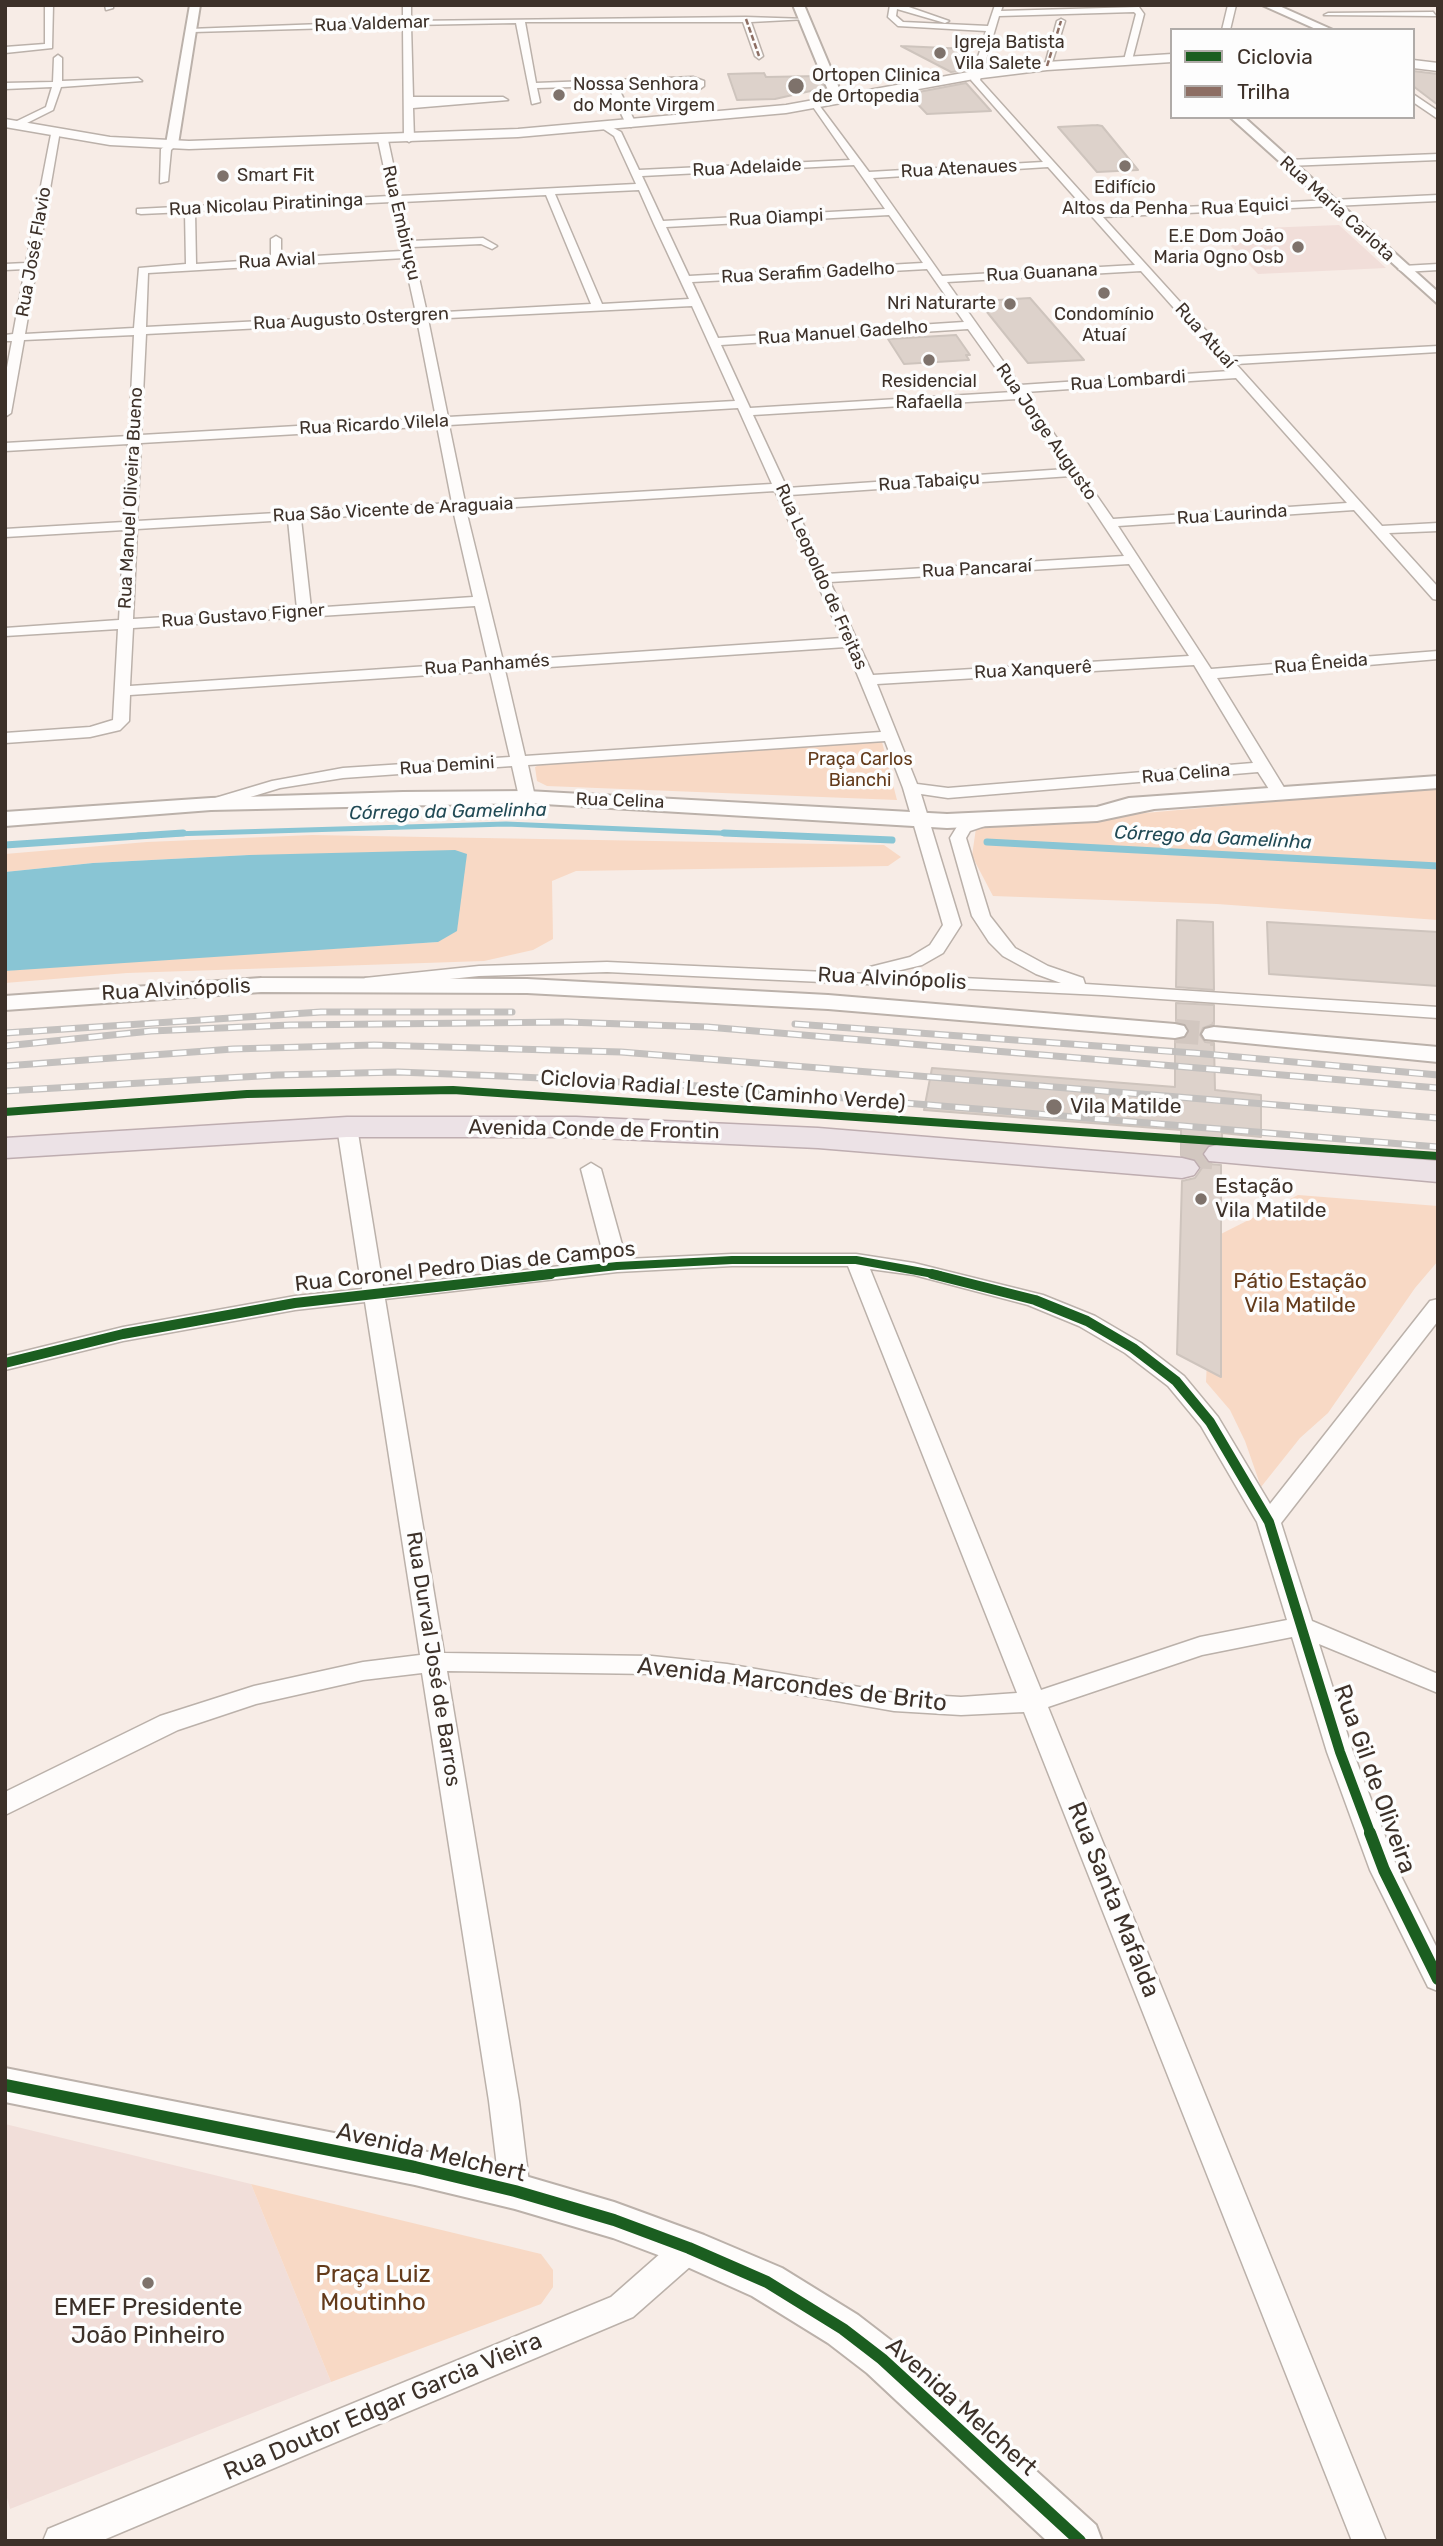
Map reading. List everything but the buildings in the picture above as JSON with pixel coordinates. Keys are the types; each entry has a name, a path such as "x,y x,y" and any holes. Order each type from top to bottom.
{"highway":[{"name":"Avenida Conde de Frontin","path":"5,1125 132,1114 317,1106 536,1108 792,1119 1182,1159"},
{"name":"Avenida Conde de Frontin","path":"5,1148 347,1127 576,1127 694,1131 951,1148 1182,1159"},
{"path":"1221,1163 1438,1172"},
{"path":"1221,1163 1438,1190"}],"main road":[{"path":"12,123 110,141 172,144 521,137 816,104 974,75 1047,66 1170,59"},
{"path":"1415,64 1438,67"},
{"path":"608,128 691,119"}],"street":[{"path":"5,50 49,46 50,5"},
{"path":"163,181 166,149 172,144 195,5"},
{"path":"407,5 409,139"},
{"path":"798,5 838,100"},
{"path":"963,29 894,5 892,16 901,24 963,29 989,30"},
{"path":"1226,28 1232,5"},
{"path":"1267,5 1323,28"},
{"path":"1319,5 1338,28"},
{"path":"1425,5 1435,17"},
{"path":"974,75 998,10 1136,9 1140,14 1128,60"},
{"path":"1328,15 1435,17"},
{"name":"Rua Valdemar","path":"193,29 603,16 803,19"},
{"path":"746,19 760,56"},
{"path":"520,20 535,102"},
{"path":"1047,66 1061,21"},
{"path":"12,123 50,108 57,84 58,58"},
{"name":"Rua Atuaí","path":"974,75 975,80 1438,596"},
{"path":"531,86 693,80 700,81 700,86"},
{"path":"5,86 138,81"},
{"path":"611,83 631,124"},
{"path":"1415,99 1438,116"},
{"path":"408,103 503,100 408,103"},
{"name":"Rua Jorge Augusto","path":"816,104 1075,472 1263,767"},
{"name":"Rua Maria Carlota","path":"1238,119 1438,300"},
{"name":"Rua Leopoldo de Freitas","path":"608,128 618,135 636,173 868,680 911,788 951,925 937,949 916,961 839,977"},
{"name":"Rua José Flavio","path":"5,413 7,389 20,337 55,131"},
{"name":"Rua Embiruçu","path":"383,140 422,315 459,506 527,797"},
{"path":"1287,163 1438,156"},
{"name":"Rua Adelaide","path":"636,173 859,162"},
{"name":"Rua Atenaues","path":"867,174 1051,164"},
{"name":"Rua Nicolau Piratininga","path":"141,211 642,187"},
{"path":"549,191 598,307"},
{"name":"Rua Equici","path":"1095,214 1438,198"},
{"path":"190,208 191,265"},
{"name":"Rua Oiampi","path":"659,223 892,212"},
{"path":"276,239 276,261"},
{"name":"Rua Avial","path":"145,269 276,261 483,241 492,246"},
{"path":"5,267 32,266"},
{"name":"Rua Serafim Gadelho","path":"685,279 931,266"},
{"path":"1403,269 1438,267"},
{"name":"Rua Guanana","path":"939,278 1144,268"},
{"name":"Rua Manuel Oliveira Bueno","path":"5,738 90,732 115,727 121,720 142,272 145,269"},
{"name":"Rua Augusto Ostergren","path":"5,338 696,302"},
{"name":"Rua Manuel Gadelho","path":"714,342 971,325"},
{"path":"1227,361 1438,349"},
{"name":"Rua Lombardi","path":"744,408 1018,392 1239,374"},
{"name":"Rua Ricardo Vilela","path":"5,447 441,421 744,408"},
{"name":"Rua Tabaiçu","path":"781,490 1075,472"},
{"name":"Rua São Vicente de Araguaia","path":"5,533 781,490"},
{"name":"Rua Laurinda","path":"1108,523 1355,506"},
{"path":"294,516 304,612"},
{"path":"1378,530 1438,527"},
{"name":"Rua Pancaraí","path":"822,578 1133,560"},
{"name":"Rua Gustavo Figner","path":"5,632 481,601"},
{"name":"Rua Panhamés","path":"123,691 851,642"},
{"name":"Rua Êneida","path":"1201,667 1438,655"},
{"name":"Rua Xanquerê","path":"868,680 1201,667"},
{"name":"Rua Demini","path":"5,819 212,804 307,778 892,736"},
{"path":"1263,767 1280,794"},
{"name":"Rua Celina","path":"911,788 948,793 1263,767"},
{"name":"Rua Celina","path":"917,816 1147,804 1438,782"},
{"name":"Rua Celina","path":"212,804 527,797 692,803 985,821 1097,814 1147,804"},
{"path":"985,821 964,828 958,838 976,904 995,938 1009,953 1042,970 1102,990"},
{"name":"Rua Alvinópolis","path":"347,985 479,971 607,967 1102,990 1438,1013"},
{"path":"479,971 636,978 901,997 1054,1020"},
{"name":"Rua Alvinópolis","path":"5,1003 183,989 347,985 629,989 1175,1031"},
{"path":"1214,1034 1438,1055"},
{"name":"Rua Durval José de Barros","path":"347,1127 515,2191"},
{"path":"591,1169 617,1266"},
{"name":"Rua Coronel Pedro Dias de Campos","path":"5,1363 123,1334 281,1305 373,1292 617,1266 732,1261 856,1261 914,1269 1035,1300 1087,1321 1133,1348 1176,1381 1210,1422 1269,1522 1301,1626"},
{"name":"Rua Santa Mafalda","path":"856,1261 1369,2541"},
{"path":"1269,1522 1438,1306"},
{"path":"1301,1626 1438,1684"},
{"name":"Avenida Marcondes de Brito","path":"5,1805 53,1778 169,1723 268,1692 363,1671 433,1662 653,1665 727,1673 894,1702 961,1706 1034,1702 1200,1646 1301,1626"},
{"name":"Rua Gil de Oliveira","path":"1301,1626 1340,1752 1384,1870 1438,1979"},
{"name":"Avenida Melchert","path":"5,2085 415,2167 515,2191 614,2220 689,2248 766,2282 843,2329 882,2358 1080,2541"},
{"name":"Rua Doutor Edgar Garcia Vieira","path":"60,2541 622,2307 689,2248"}],"shaded area":[{"name":"E.E Dom João Maria Ogno Osb","path":"1339,225 1386,268 1258,274 1229,244 1251,242 1239,229"},
{"name":"EMEF Presidente João Pinheiro","path":"5,2124 251,2184 331,2382 10,2509 5,2490"}],"green space":[{"name":"Praça Carlos Bianchi","path":"882,742 897,800 547,786 537,781 535,767 543,763"},
{"path":"1438,787 1438,920 1217,904 993,896 972,856 976,828"},
{"path":"312,835 884,845 901,857 888,866 576,871 552,881 553,939 533,950 484,961 127,973 5,983 5,971 63,965 438,942 249,855 93,863 5,872 5,854 147,842"},
{"name":"Pátio Estação Vila Matilde","path":"1298,1195 1438,1206 1438,1261 1415,1288 1328,1413 1300,1438 1261,1487 1245,1441 1230,1410 1206,1382 1213,1238"},
{"name":"Praça Luiz Moutinho","path":"251,2184 541,2254 553,2270 553,2287 541,2304 331,2382"}],"water":[{"path":"455,850 467,854 457,931 438,942 5,971 5,872 93,863 249,855"}],"waterway":[{"name":"Córrego da Gamelinha","path":"166,834 506,824 766,835"},
{"name":"Córrego da Gamelinha","path":"166,834 183,833"},
{"name":"Córrego da Gamelinha","path":"724,833 892,840"},
{"name":"Córrego da Gamelinha","path":"5,845 166,834"},
{"name":"Córrego da Gamelinha","path":"138,835 166,834"},
{"name":"Córrego da Gamelinha","path":"987,842 1438,866"}],"tunnel":[{"path":"1175,1031 1214,1034"},
{"path":"1181,1151 1221,1154"}],"railway":[{"path":"5,1033 321,1012 512,1012"},
{"path":"5,1046 151,1031 290,1025 567,1022 707,1027 1438,1088"},
{"path":"795,1024 1194,1053 1438,1075"},
{"path":"5,1066 233,1049 374,1045 621,1052 1438,1118"},
{"path":"5,1091 277,1075 398,1072 501,1076 699,1086 1438,1147"}],"marked path":[{"path":"746,19 759,56"},
{"path":"1047,66 1061,21"}],"cycle path":[{"name":"Ciclovia Radial Leste (Caminho Verde)","path":"5,1112 247,1094 453,1090 1438,1156"},
{"path":"5,1363 123,1334 295,1303 617,1266 732,1260 856,1260 914,1269 1035,1300 1087,1321 1133,1348 1176,1381 1210,1422 1269,1522 1340,1752 1384,1870 1438,1979"},
{"path":"5,2085 415,2167 515,2191 614,2220 689,2248 767,2282 843,2329 882,2359 1080,2541"}],"place":[{"name":"Igreja Batista Vila Salete","path":"940,53"},
{"name":"Ortopen Clinica de Ortopedia","path":"796,86"},
{"name":"Nossa Senhora do Monte Virgem","path":"559,95"},
{"name":"Edifício Altos da Penha","path":"1125,166"},
{"name":"Smart Fit","path":"223,176"},
{"name":"E.E Dom João Maria Ogno Osb","path":"1298,247"},
{"name":"Condomínio Atuaí","path":"1104,293"},
{"name":"Nri Naturarte","path":"1010,304"},
{"name":"Residencial Rafaella","path":"929,360"},
{"name":"Vila Matilde","path":"1054,1107"},
{"name":"Estação Vila Matilde","path":"1201,1199"},
{"name":"EMEF Presidente João Pinheiro","path":"148,2283"}]}
